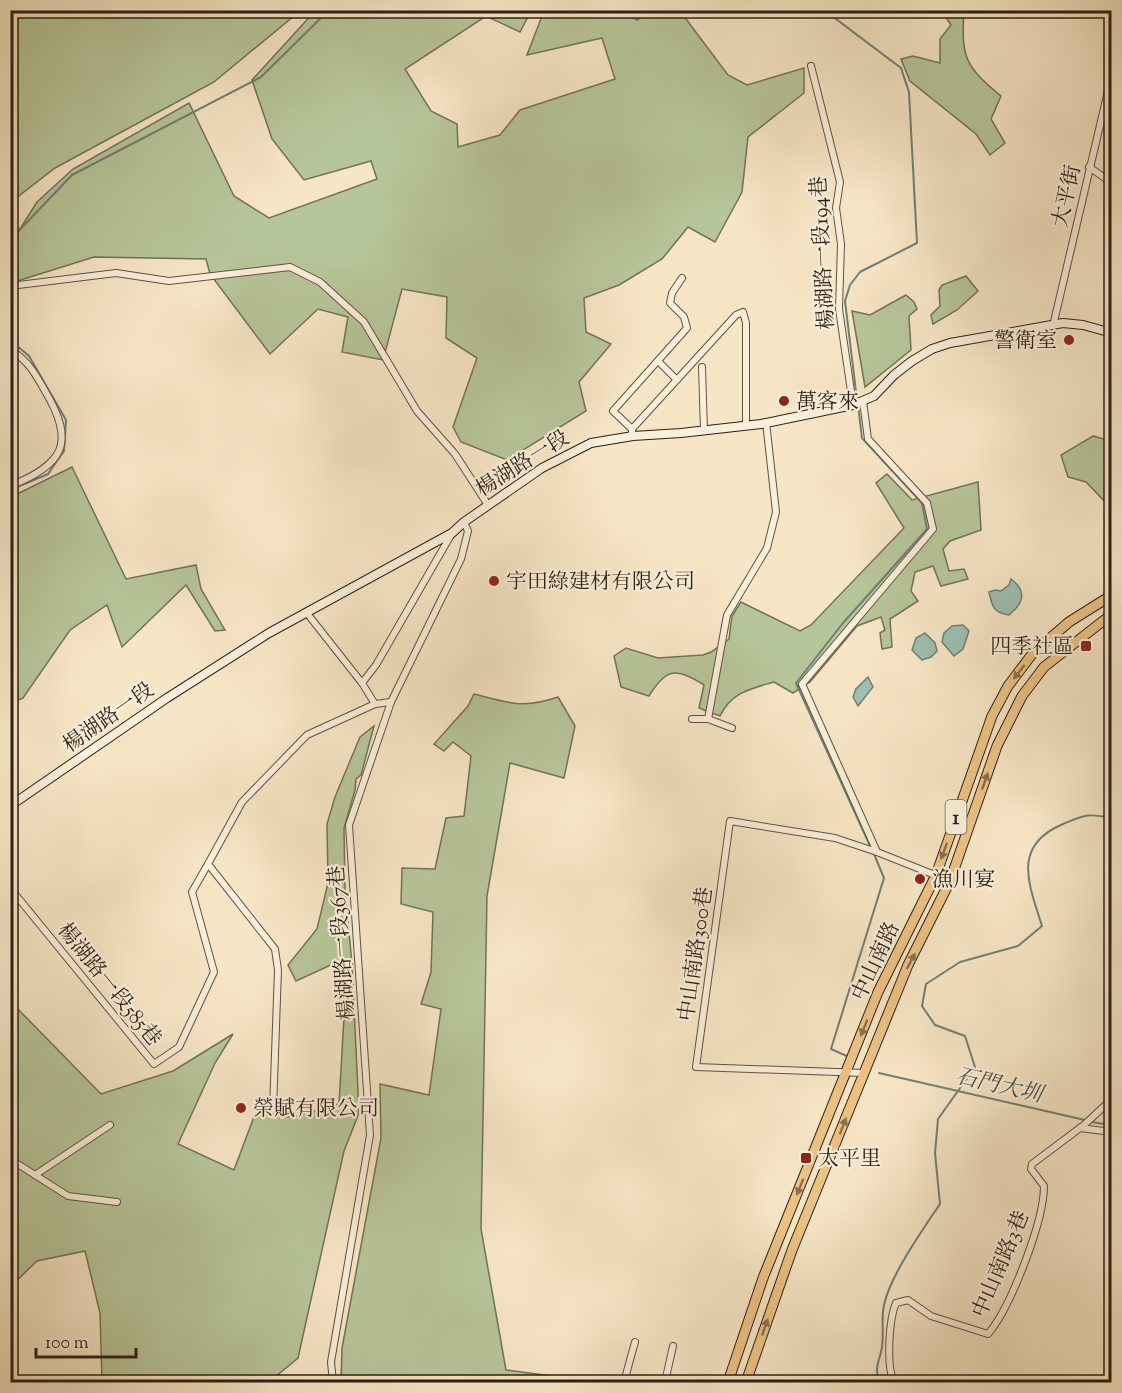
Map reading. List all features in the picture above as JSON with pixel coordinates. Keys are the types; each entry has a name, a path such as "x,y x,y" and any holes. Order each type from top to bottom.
{"main road":[{"name":"中山南路","path":"728,1383 763,1278 878,992 936,875 992,716 1008,686 1033,653 1069,622 1112,595"},
{"name":"中山南路","path":"747,1383 792,1250 908,965 950,880 997,746 1022,696 1044,667 1112,614"}],"street":[{"name":"楊湖路一段194巷","path":"811,66 840,182 836,208 841,244 839,309 858,403 868,439 927,503 933,530 802,684 874,851"},
{"name":"大平街","path":"1053,326 1112,74"},
{"path":"1089,167 1112,183"},
{"path":"10,286 116,273 169,281 290,267 298,269 320,282 364,322 417,411 455,454 488,505"},
{"path":"682,278 672,293 670,303 684,317 687,328 613,411 632,432 736,315 742,312 746,322 746,426"},
{"name":"楊湖路一段","path":"10,806 167,698 306,612 452,533 488,505 576,449 632,432 704,431 746,426 858,403 874,396 894,375 932,349 950,343 1053,326 1083,325 1112,333"},
{"path":"10,349 28,360 60,418 63,432 62,445 52,464 42,472 10,486"},
{"path":"659,362 677,380"},
{"path":"702,368 704,431"},
{"path":"708,719 727,615 767,548 776,512 766,422"},
{"name":"楊湖路一段367巷","path":"333,1383 331,1362 370,1135 349,825 391,702 461,559 468,531 464,522"},
{"path":"362,683 376,665 452,533"},
{"path":"306,612 362,683 375,704"},
{"path":"273,1110 278,970 275,949 208,864 242,802 307,735 375,704 391,702"},
{"path":"693,719 708,719 732,728"},
{"name":"中山南路300巷","path":"864,1073 696,1066 730,820 826,836 874,851"},
{"path":"874,851 950,880"},
{"name":"楊湖路一段585巷","path":"10,888 154,1064 179,1047 214,972 192,892 208,864"},
{"path":"1082,1127 1112,1099"},
{"path":"35,1175 110,1125"},
{"path":"1082,1127 1112,1132"},
{"name":"中山南路3巷","path":"894,1383 889,1369 891,1316 896,1303 908,1300 931,1316 982,1334 988,1334 998,1322 1042,1208 1044,1186 1031,1169 1032,1164 1037,1158 1082,1127"},
{"path":"10,1159 68,1196 117,1202"},
{"path":"624,1383 635,1342"},
{"path":"665,1383 673,1346"},
{"path":"603,1379 617,1383"}],"green space":[{"path":"19,11 59,13 62,11 300,11 214,82 55,168 11,202 11,18"},
{"path":"315,11 531,11 520,32 486,16 405,69 431,111 457,124 458,147 500,135 520,110 615,79 602,38 527,55 544,11 624,11 637,20 648,12 646,11 680,11 728,75 747,85 804,68 804,93 748,137 742,192 715,242 688,227 662,259 619,285 584,298 586,332 611,344 579,382 586,411 507,460 461,442 453,427 477,358 446,338 447,297 402,289 383,360 342,352 348,317 318,309 270,354 210,274 206,259 94,257 11,283 11,243 37,202 73,169 189,103 234,196 269,218 377,179 371,161 304,180 272,139 252,80"},
{"path":"942,11 964,11 963,40 968,60 980,77 1001,96 991,119 1005,143 990,155 976,134 910,81 901,59 913,56 940,63 940,39 951,25"},
{"path":"966,276 978,291 957,310 933,324 931,315 940,306 939,290 942,285"},
{"path":"906,295 914,302 917,309 909,316 911,350 865,387 852,311 870,315"},
{"path":"1093,436 1111,441 1111,508 1086,482 1068,477 1061,455"},
{"path":"72,467 126,579 196,565 201,589 225,630 215,631 186,585 122,647 107,605 70,630 23,698 11,704 11,497"},
{"path":"887,474 912,500 978,482 981,530 950,541 943,549 949,571 964,569 968,579 941,586 933,566 915,572 911,591 918,601 890,619 892,647 882,649 880,633 885,630 881,617 857,626 810,682 793,693 774,682 742,693 730,702 720,716 699,708 704,685 686,675 672,673 666,675 649,696 621,687 614,656 626,648 658,658 703,655 711,652 729,639 732,616 741,602 800,631 811,625 904,528 876,483"},
{"path":"474,694 525,704 558,697 575,726 564,778 510,763 487,896 481,1229 506,1370 580,1382 341,1382 342,1348 381,1138 380,1084 429,1095 441,1009 421,1004 431,972 433,912 401,904 402,868 435,869 446,818 464,816 471,756 453,742 444,751 434,744 468,706"},
{"path":"374,726 361,775 356,779 344,828 345,890 352,964 359,1113 344,1151 298,1358 269,1382 102,1382 100,1313 85,1251 37,1261 11,1286 11,1002 101,1094 173,1071 233,1034 215,1063 178,1144 234,1170 255,1114 294,1117 339,1104 344,1017 335,963 296,981 288,965 317,929 328,883 327,824 335,797 360,737"}],"water":[{"path":"1011,579 1020,588 1022,597 1018,606 1009,615 1000,613 994,608 989,592 1001,591 1009,585"},
{"path":"963,625 969,631 963,649 954,656 942,642 944,633 952,626"},
{"path":"925,633 935,643 937,651 931,657 922,660 912,650 916,638"},
{"path":"868,677 873,687 858,706 853,697 856,689"}],"waterway":[{"path":"10,240 72,175 261,77 329,10"},
{"path":"824,10 901,68 909,92 917,243 860,272 850,285 845,301 857,400"},
{"path":"10,340 29,356 66,420 64,451 48,474 10,490"},
{"path":"858,405 862,438 922,503 927,529 843,623 796,683 871,848"},
{"path":"880,1382 877,1368 882,1347 883,1310 887,1293 908,1253 940,1204 935,1153 938,1119 975,1067 965,1036 935,1025 922,1006 926,984 960,962 1018,946 1042,926 1032,895 1028,868 1030,855 1036,843 1047,833 1082,817 1091,815 1112,818"},
{"path":"849,1057 831,1049 884,878 874,854"},
{"name":"石門大圳","path":"879,1073 1085,1120"},
{"name":"石門大圳","path":"1091,1122 1112,1125"}],"place":[{"name":"警衛室","path":"1069,340"},
{"name":"萬客來","path":"784,401"},
{"name":"宇田綠建材有限公司","path":"494,581"},
{"name":"四季社區","path":"1086,646"},
{"name":"漁川宴","path":"920,879"},
{"name":"榮賦有限公司","path":"241,1108"},
{"name":"太平里","path":"806,1158"}]}
